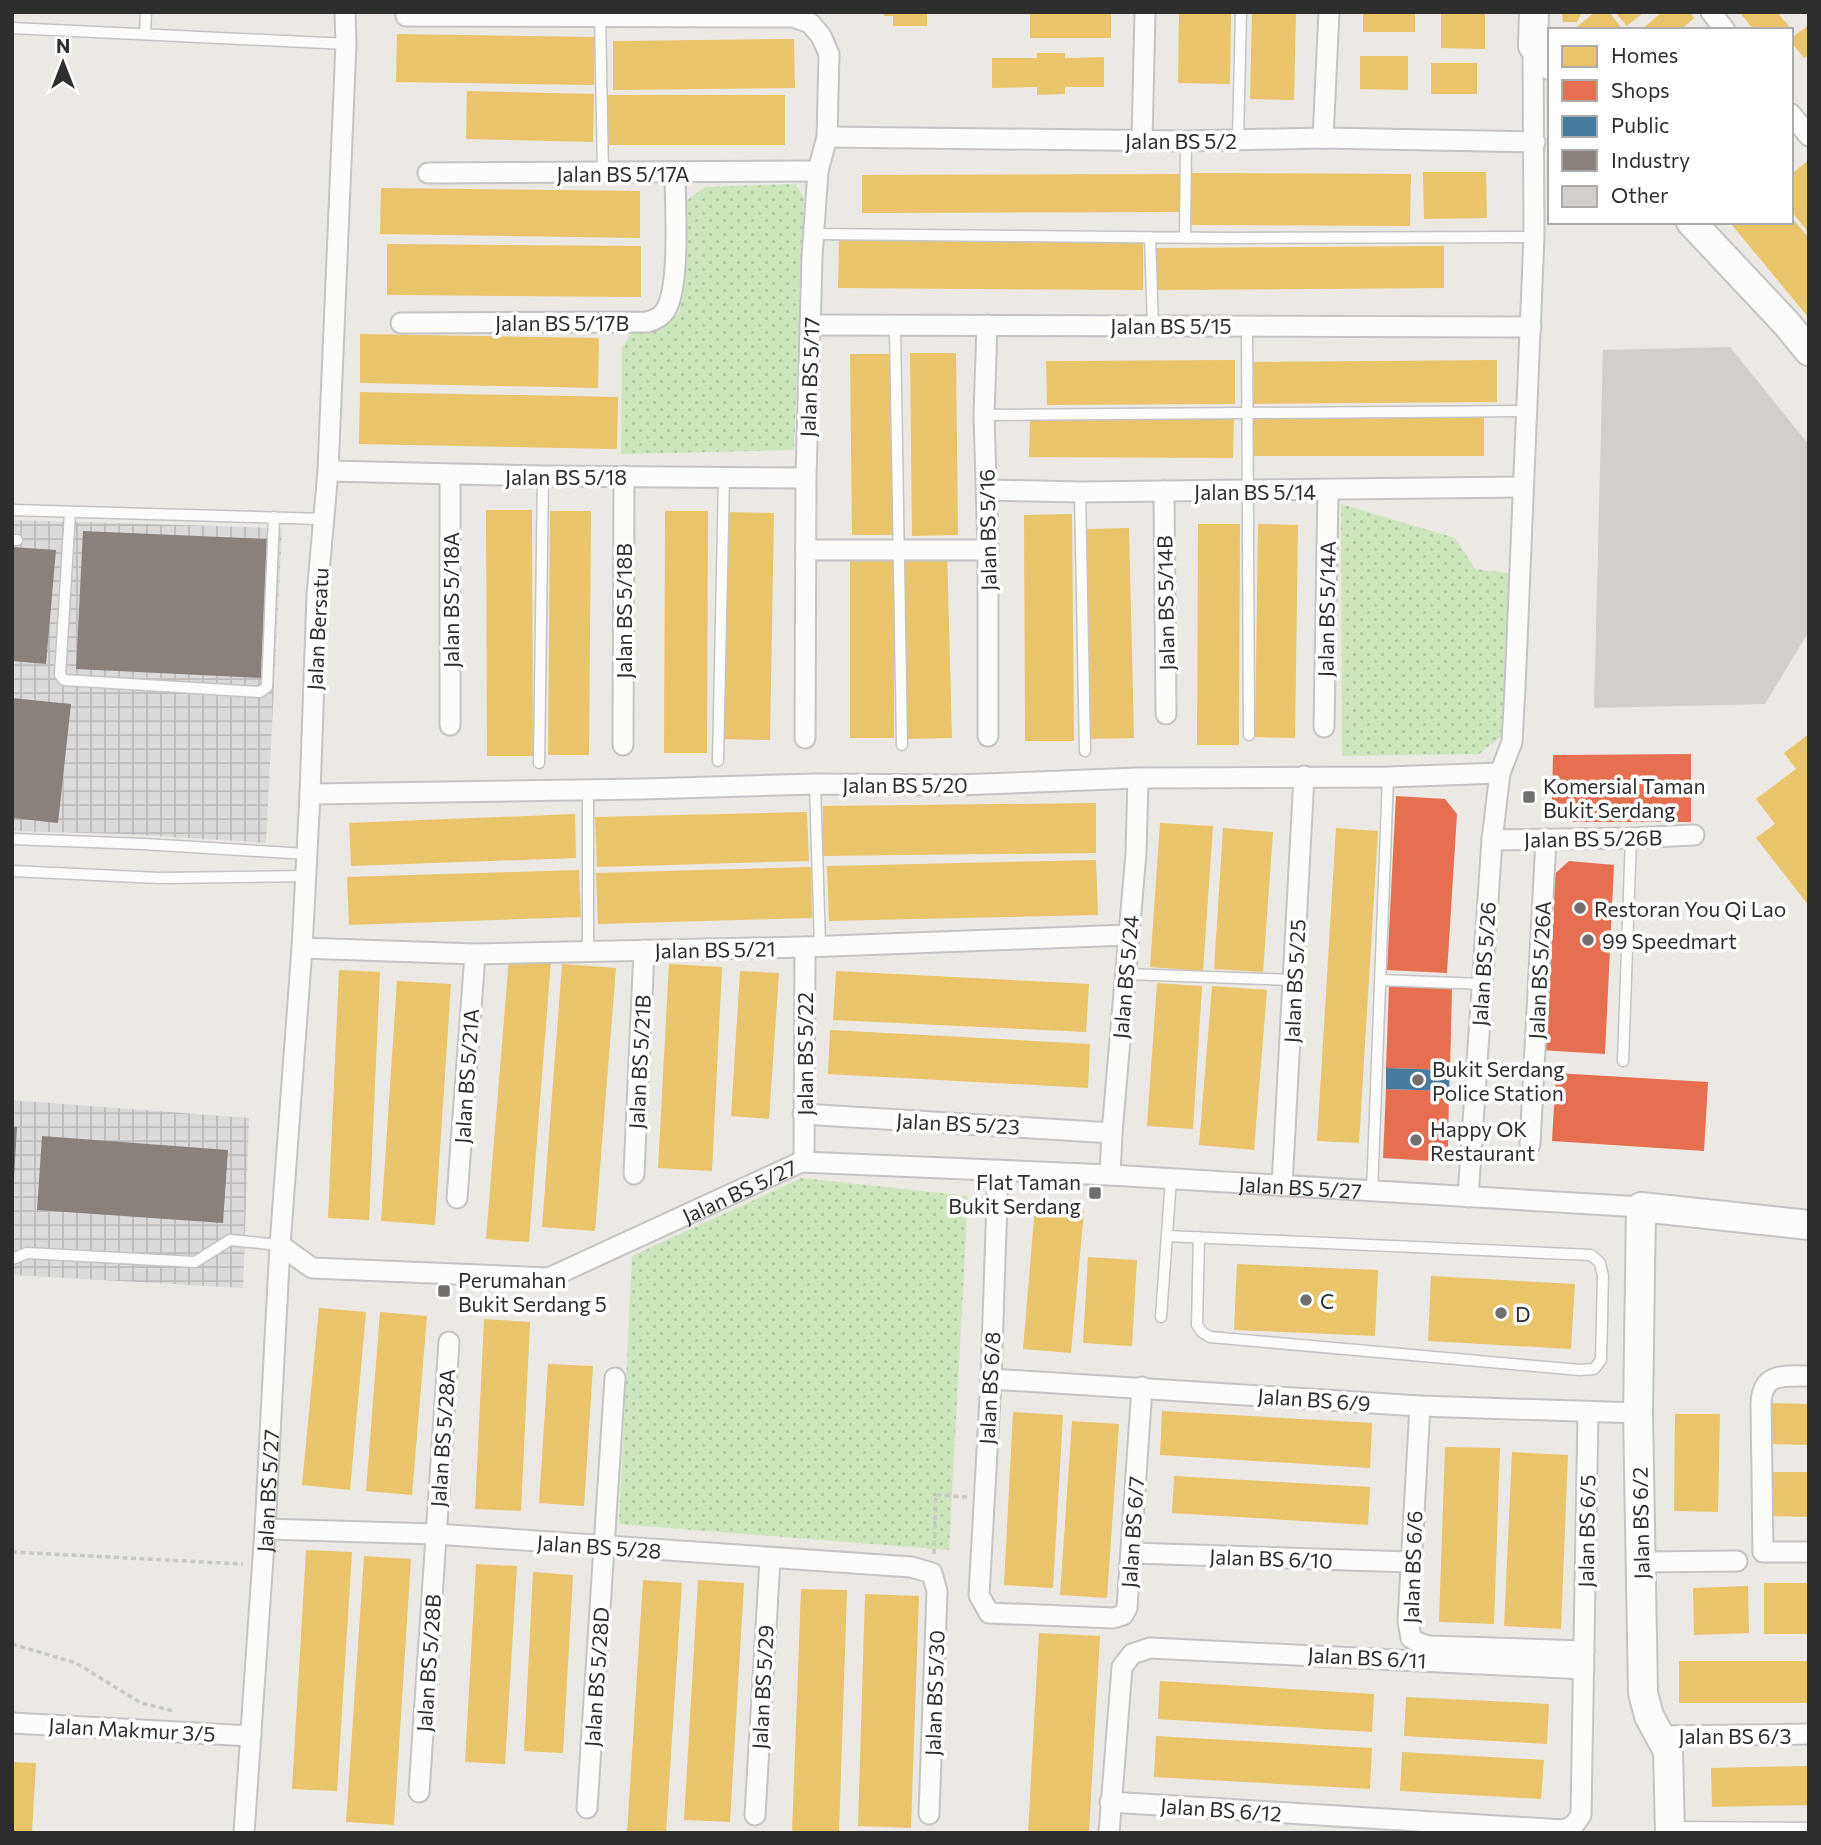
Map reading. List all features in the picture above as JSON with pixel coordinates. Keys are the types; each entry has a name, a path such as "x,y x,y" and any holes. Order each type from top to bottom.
{"street":[{"name":"Jalan Bersatu","path":"280,1245 306,876 317,595 327,471 346,44 345,12"},
{"path":"1142,140 1145,12"},
{"path":"1323,138 1329,12"},
{"path":"1535,12 1541,55"},
{"path":"1711,12 1723,28"},
{"path":"406,16 600,15"},
{"name":"Jalan BS 5/17","path":"600,15 793,17 810,23 821,36 828,54 827,137 818,171 813,234 806,478 804,738"},
{"name":"Jalan BS 5/26","path":"1468,1197 1492,840 1500,773 1512,742 1531,327 1535,142 1541,55"},
{"name":"Jalan BS 5/2","path":"827,137 1186,141 1323,138 1535,142"},
{"name":"Jalan BS 5/17A","path":"428,173 675,174 818,171"},
{"name":"Jalan BS 5/17B","path":"401,323 655,320 666,310 673,286 675,174"},
{"path":"1694,224 1809,351"},
{"name":"Jalan BS 5/15","path":"810,325 1531,327"},
{"name":"Jalan BS 5/16","path":"987,325 984,415 988,550 988,736"},
{"name":"Jalan BS 5/18","path":"327,471 543,477 806,478"},
{"name":"Jalan BS 5/18A","path":"450,475 450,725"},
{"name":"Jalan BS 5/18B","path":"623,745 624,477"},
{"name":"Jalan BS 5/14","path":"987,490 1080,492 1522,487"},
{"name":"Jalan BS 5/14A","path":"1324,727 1328,490"},
{"name":"Jalan BS 5/14B","path":"1164,491 1166,714"},
{"path":"806,550 988,550"},
{"name":"Jalan BS 5/20","path":"310,794 815,784 957,785 1138,778 1388,777 1500,773"},
{"name":"Jalan BS 5/25","path":"1282,1186 1304,776"},
{"name":"Jalan BS 5/24","path":"1110,1175 1136,853 1138,778"},
{"name":"Jalan BS 5/26B","path":"1492,840 1694,835"},
{"name":"Jalan BS 5/26A","path":"1530,1144 1546,839"},
{"name":"Jalan BS 5/21","path":"302,948 475,954 813,946 1128,934"},
{"name":"Jalan BS 5/22","path":"804,1161 803,1114 813,946"},
{"name":"Jalan BS 5/21B","path":"634,1174 644,950"},
{"name":"Jalan BS 5/21A","path":"457,1198 475,954"},
{"name":"Jalan BS 5/23","path":"803,1114 1112,1133"},
{"name":"Jalan BS 5/27","path":"280,1245 312,1268 549,1278 804,1161 1110,1175 1641,1207 1809,1225"},
{"name":"Jalan BS 6/8","path":"983,1605 979,1595 991,1379 998,1170"},
{"name":"Jalan BS 6/2","path":"1641,1207 1638,1413 1645,1706 1668,1751 1670,1830"},
{"name":"Jalan BS 5/27","path":"244,1833 263,1565 280,1245"},
{"name":"Jalan BS 5/28A","path":"436,1534 449,1342"},
{"path":"1809,1376 1781,1376 1770,1380 1763,1387 1761,1395 1763,1552 1809,1552"},
{"name":"Jalan BS 5/28D","path":"587,1808 615,1378"},
{"name":"Jalan BS 6/9","path":"991,1379 1420,1406 1638,1413"},
{"name":"Jalan BS 6/7","path":"983,1605 989,1613 1113,1618 1123,1615 1127,1608 1142,1387"},
{"name":"Jalan BS 6/6","path":"1420,1406 1410,1562 1408,1630 1411,1638 1429,1646 1584,1660"},
{"name":"Jalan BS 6/5","path":"1584,1660 1588,1412"},
{"name":"Jalan BS 5/28","path":"265,1529 436,1534 911,1567 932,1573"},
{"name":"Jalan BS 5/28B","path":"419,1792 436,1534"},
{"name":"Jalan BS 6/10","path":"1131,1553 1410,1562"},
{"name":"Jalan BS 5/29","path":"755,1815 770,1559"},
{"path":"1640,1562 1737,1561"},
{"name":"Jalan BS 5/30","path":"929,1814 937,1591 932,1573"},
{"name":"Jalan BS 6/11","path":"1110,1802 1122,1667 1132,1654 1150,1648 1584,1660"},
{"name":"Jalan BS 6/12","path":"1110,1802 1564,1830 1574,1825 1581,1815 1584,1660"},
{"name":"Jalan Makmur 3/5","path":"12,1723 251,1737"},
{"name":"Jalan BS 6/3","path":"1660,1735 1809,1734"},
{"path":"1109,1833 1110,1802"}],"lane":[{"path":"145,33 146,12"},
{"path":"1238,140 1241,12"},
{"path":"600,15 603,173"},
{"path":"12,28 346,44"},
{"path":"1185,238 1186,141"},
{"path":"813,234 1185,238 1534,237"},
{"path":"1150,237 1153,326"},
{"path":"1247,326 1249,735"},
{"path":"895,327 902,745"},
{"path":"984,415 1526,411"},
{"path":"539,763 543,477"},
{"path":"718,761 724,477"},
{"path":"1080,492 1086,751"},
{"path":"12,510 323,519"},
{"path":"70,512 60,675 64,680 260,691 267,687 274,517"},
{"path":"1372,1192 1388,777"},
{"path":"813,946 815,784"},
{"path":"588,790 588,950"},
{"path":"1623,1061 1631,838"},
{"path":"12,839 307,854"},
{"path":"12,870 160,878 306,876"},
{"path":"1127,974 1294,980"},
{"path":"1380,980 1482,984"},
{"path":"1161,1317 1171,1179"},
{"path":"1167,1236 1199,1237 1591,1255 1600,1263 1603,1276 1601,1360 1594,1369 1580,1370 1210,1337 1202,1332 1198,1325 1199,1237"},
{"path":"12,1259 27,1253 195,1262 230,1240 280,1245"},
{"path":"1670,1830 1809,1828"}],"path":[{"path":"932,1573 936,1495 983,1498"},
{"path":"12,1552 263,1565"},
{"path":"12,1644 76,1663 141,1703 176,1711"}],"shaded area":[{"path":"12,520 282,528 266,843 123,834 12,831"},
{"path":"12,1100 249,1118 243,1288 12,1275"}],"green space":[{"path":"796,184 804,199 794,450 621,454 622,348 632,332 661,330 680,312 686,201 705,187"},
{"path":"1341,504 1455,538 1475,569 1510,573 1508,731 1479,754 1342,756"},
{"path":"802,1178 968,1196 949,1550 619,1524 632,1256"}],"building: Homes":[{"path":"884,12 927,12 927,26 893,26 893,16 884,16"},
{"path":"1030,12 1111,12 1111,38 1030,38"},
{"path":"1179,12 1231,12 1230,84 1178,83"},
{"path":"1252,12 1296,12 1294,100 1250,99"},
{"path":"1363,12 1415,12 1415,32 1363,32"},
{"path":"1441,12 1485,12 1485,49 1441,48"},
{"path":"1562,12 1582,12 1577,22 1563,22"},
{"path":"1595,12 1609,12 1621,28 1575,28"},
{"path":"1615,12 1644,12 1627,26"},
{"path":"1662,12 1690,12 1694,18 1685,28 1643,28"},
{"path":"1777,12 1789,26 1752,28 1741,14"},
{"path":"1809,25 1809,55 1804,58 1793,44 1793,37"},
{"path":"397,34 595,37 594,85 396,82"},
{"path":"794,39 795,88 613,90 613,41"},
{"path":"1037,53 1065,53 1065,58 1104,57 1104,87 1065,87 1065,94 1037,95 1037,87 992,88 992,58 1037,58"},
{"path":"1360,56 1408,56 1408,90 1360,89"},
{"path":"1431,63 1477,63 1477,94 1431,94"},
{"path":"467,91 594,94 593,142 466,139"},
{"path":"607,95 785,95 785,145 607,145"},
{"path":"1809,160 1809,233 1793,213 1793,172"},
{"path":"1423,172 1486,172 1487,218 1424,219"},
{"path":"1190,173 1411,174 1410,226 1190,225"},
{"path":"1181,174 1182,212 862,213 862,175"},
{"path":"381,188 640,191 640,238 380,234"},
{"path":"1793,219 1809,238 1809,318 1731,224 1793,224"},
{"path":"839,239 1143,242 1143,290 838,288"},
{"path":"387,244 641,246 641,297 387,295"},
{"path":"1444,246 1444,288 1154,290 1154,248"},
{"path":"360,334 599,338 598,388 360,383"},
{"path":"910,353 956,353 958,535 912,536"},
{"path":"850,354 891,354 893,535 852,535"},
{"path":"1235,360 1235,404 1047,405 1046,361"},
{"path":"1497,360 1497,402 1254,404 1253,362"},
{"path":"360,392 618,397 617,449 359,444"},
{"path":"1253,416 1484,416 1484,456 1253,456"},
{"path":"1030,417 1234,418 1233,458 1029,457"},
{"path":"486,510 532,510 533,756 487,756"},
{"path":"550,511 591,511 589,755 548,755"},
{"path":"665,511 708,511 707,753 664,753"},
{"path":"726,512 774,513 770,740 721,739"},
{"path":"1072,514 1074,741 1025,741 1024,515"},
{"path":"1198,524 1240,524 1239,745 1197,745"},
{"path":"1258,524 1298,525 1295,738 1255,737"},
{"path":"1129,528 1134,738 1088,739 1084,529"},
{"path":"947,550 952,738 906,739 901,551"},
{"path":"850,552 894,552 894,738 850,738"},
{"path":"1809,734 1809,906 1756,838 1775,824 1756,799 1796,769 1784,753"},
{"path":"1096,803 1096,853 823,856 823,806"},
{"path":"807,812 809,861 597,867 595,817"},
{"path":"575,814 576,858 351,866 349,823"},
{"path":"1160,823 1213,826 1203,971 1150,967"},
{"path":"1223,828 1273,832 1263,972 1214,969"},
{"path":"1336,828 1378,831 1359,1143 1317,1141"},
{"path":"1096,860 1098,915 829,921 827,866"},
{"path":"811,867 812,918 598,924 596,873"},
{"path":"579,870 581,917 349,925 347,877"},
{"path":"509,958 551,961 529,1242 486,1239"},
{"path":"562,964 616,968 595,1231 542,1227"},
{"path":"669,964 722,967 712,1171 658,1168"},
{"path":"339,970 380,972 369,1220 328,1218"},
{"path":"740,971 779,973 769,1119 731,1116"},
{"path":"836,971 1089,984 1086,1032 833,1020"},
{"path":"397,981 451,984 435,1225 381,1221"},
{"path":"1157,983 1202,986 1193,1129 1147,1126"},
{"path":"1212,986 1267,990 1254,1150 1199,1145"},
{"path":"830,1030 1090,1044 1088,1088 828,1074"},
{"path":"1035,1207 1084,1211 1071,1353 1023,1349"},
{"path":"1088,1257 1137,1260 1132,1346 1083,1343"},
{"name":"C","path":"1237,1264 1378,1270 1375,1336 1234,1330"},
{"name":"D","path":"1431,1276 1575,1284 1571,1349 1428,1341"},
{"path":"319,1308 366,1312 350,1490 302,1485"},
{"path":"380,1312 427,1316 412,1495 366,1491"},
{"path":"484,1319 530,1322 521,1511 475,1509"},
{"path":"548,1364 593,1366 584,1506 539,1503"},
{"path":"1769,1403 1809,1404 1809,1445 1768,1444"},
{"path":"1162,1411 1372,1423 1370,1468 1160,1455"},
{"path":"1013,1412 1063,1415 1053,1588 1004,1585"},
{"path":"1675,1414 1720,1414 1718,1512 1674,1511"},
{"path":"1072,1421 1119,1424 1107,1598 1060,1595"},
{"path":"1445,1447 1500,1448 1494,1624 1439,1622"},
{"path":"1512,1452 1568,1455 1561,1629 1504,1626"},
{"path":"1768,1472 1809,1472 1809,1517 1768,1516"},
{"path":"1174,1476 1370,1487 1368,1525 1172,1513"},
{"path":"306,1550 352,1552 337,1791 292,1789"},
{"path":"364,1556 411,1559 394,1825 346,1822"},
{"path":"476,1564 517,1566 505,1764 465,1762"},
{"path":"533,1572 573,1575 563,1753 524,1751"},
{"path":"643,1580 682,1583 666,1833 627,1833"},
{"path":"698,1580 744,1583 730,1822 684,1820"},
{"path":"1764,1583 1809,1583 1809,1634 1764,1634"},
{"path":"1748,1586 1749,1633 1694,1635 1693,1588"},
{"path":"801,1589 847,1590 839,1833 792,1833"},
{"path":"865,1594 919,1596 911,1828 858,1826"},
{"path":"1039,1633 1100,1636 1089,1833 1028,1833"},
{"path":"1679,1661 1809,1661 1809,1703 1679,1703"},
{"path":"1160,1681 1374,1694 1372,1732 1158,1719"},
{"path":"1406,1697 1549,1704 1547,1744 1404,1736"},
{"path":"1156,1736 1372,1748 1370,1789 1154,1777"},
{"path":"1402,1752 1544,1760 1541,1799 1400,1791"},
{"path":"12,1762 36,1763 32,1833 12,1833"},
{"path":"1809,1766 1809,1805 1712,1807 1711,1768"}],"building: Shops":[{"path":"1691,754 1691,822 1573,822 1552,803 1553,755"},
{"path":"1396,796 1445,799 1457,814 1447,973 1387,970"},
{"path":"1569,861 1614,865 1605,1054 1540,1050 1549,879"},
{"path":"1389,986 1452,988 1450,1070 1386,1068"},
{"path":"1556,1073 1708,1082 1704,1151 1552,1141"},
{"path":"1386,1089 1449,1091 1448,1148 1432,1161 1383,1158"}],"building: Public":[{"name":"Bukit Serdang Police Station","path":"1386,1068 1450,1070 1449,1091 1386,1089"}],"building: Industry":[{"path":"83,531 267,539 261,678 76,669"},
{"path":"12,547 56,550 46,664 12,661"},
{"path":"12,698 71,704 58,823 12,818"},
{"path":"12,1127 17,1127 14,1178 12,1178"},
{"path":"42,1136 228,1150 223,1223 37,1210"}],"building: Other":[{"path":"1730,347 1809,445 1809,631 1765,704 1594,708 1603,350"}],"place":[{"name":"Komersial Taman Bukit Serdang","path":"1529,797"},
{"name":"Restoran You Qi Lao","path":"1580,908"},
{"name":"99 Speedmart","path":"1588,940"},
{"name":"Bukit Serdang Police Station","path":"1418,1080"},
{"name":"Happy OK Restaurant","path":"1416,1140"},
{"name":"Flat Taman Bukit Serdang","path":"1095,1193"},
{"name":"Perumahan Bukit Serdang 5","path":"444,1291"},
{"name":"C","path":"1306,1300"},
{"name":"D","path":"1501,1313"}]}
